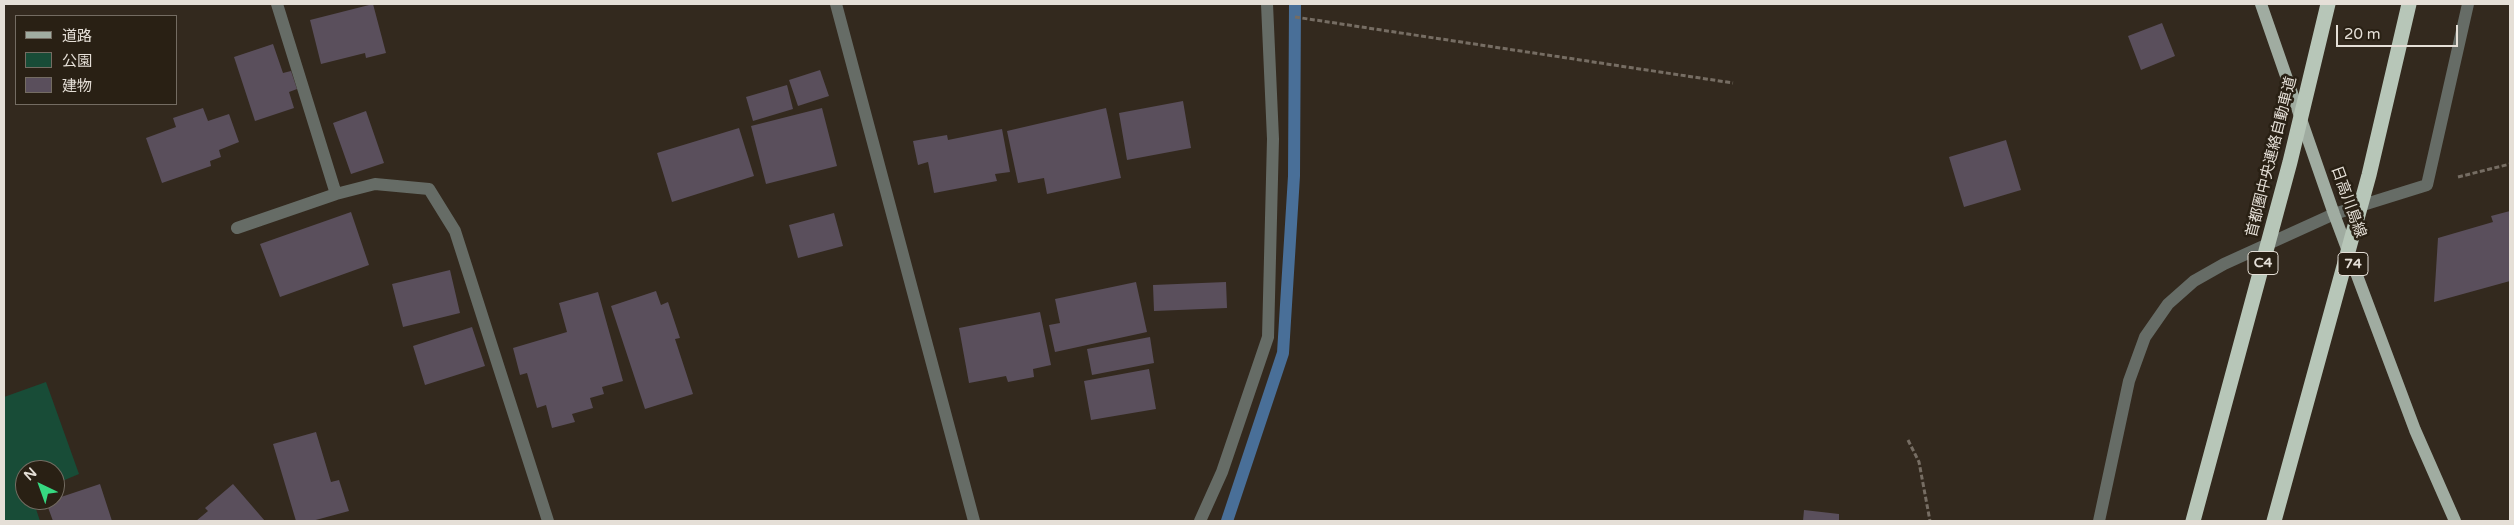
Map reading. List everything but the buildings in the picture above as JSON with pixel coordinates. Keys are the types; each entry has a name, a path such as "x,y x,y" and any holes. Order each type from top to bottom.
{"highway":[{"name":"首都圏中央連絡自動車道","path":"2193,521 2290,162 2328,4"},
{"path":"2274,521 2369,175 2409,4"}],"main road":[{"name":"日高川島線","path":"2261,4 2334,214 2415,430 2455,521"}],"street":[{"path":"277,4 336,194"},
{"path":"836,4 974,521"},
{"path":"2099,521 2129,380 2144,337 2168,304 2194,281 2224,264 2334,214 2427,185 2468,4"},
{"path":"1200,521 1222,472 1268,337 1273,139 1267,8"},
{"path":"237,228 336,194 376,184 429,189 455,232 548,521"}],"path":[{"path":"1267,8 1733,83"},
{"path":"2427,185 2510,164"},
{"path":"1908,440 1919,462 1930,521"}],"green space":[{"path":"46,382 79,474 65,480 65,460 15,460 15,510 36,510 40,521 4,521 4,397"}],"waterway":[{"path":"1227,521 1283,353 1294,176 1295,4"}]}
